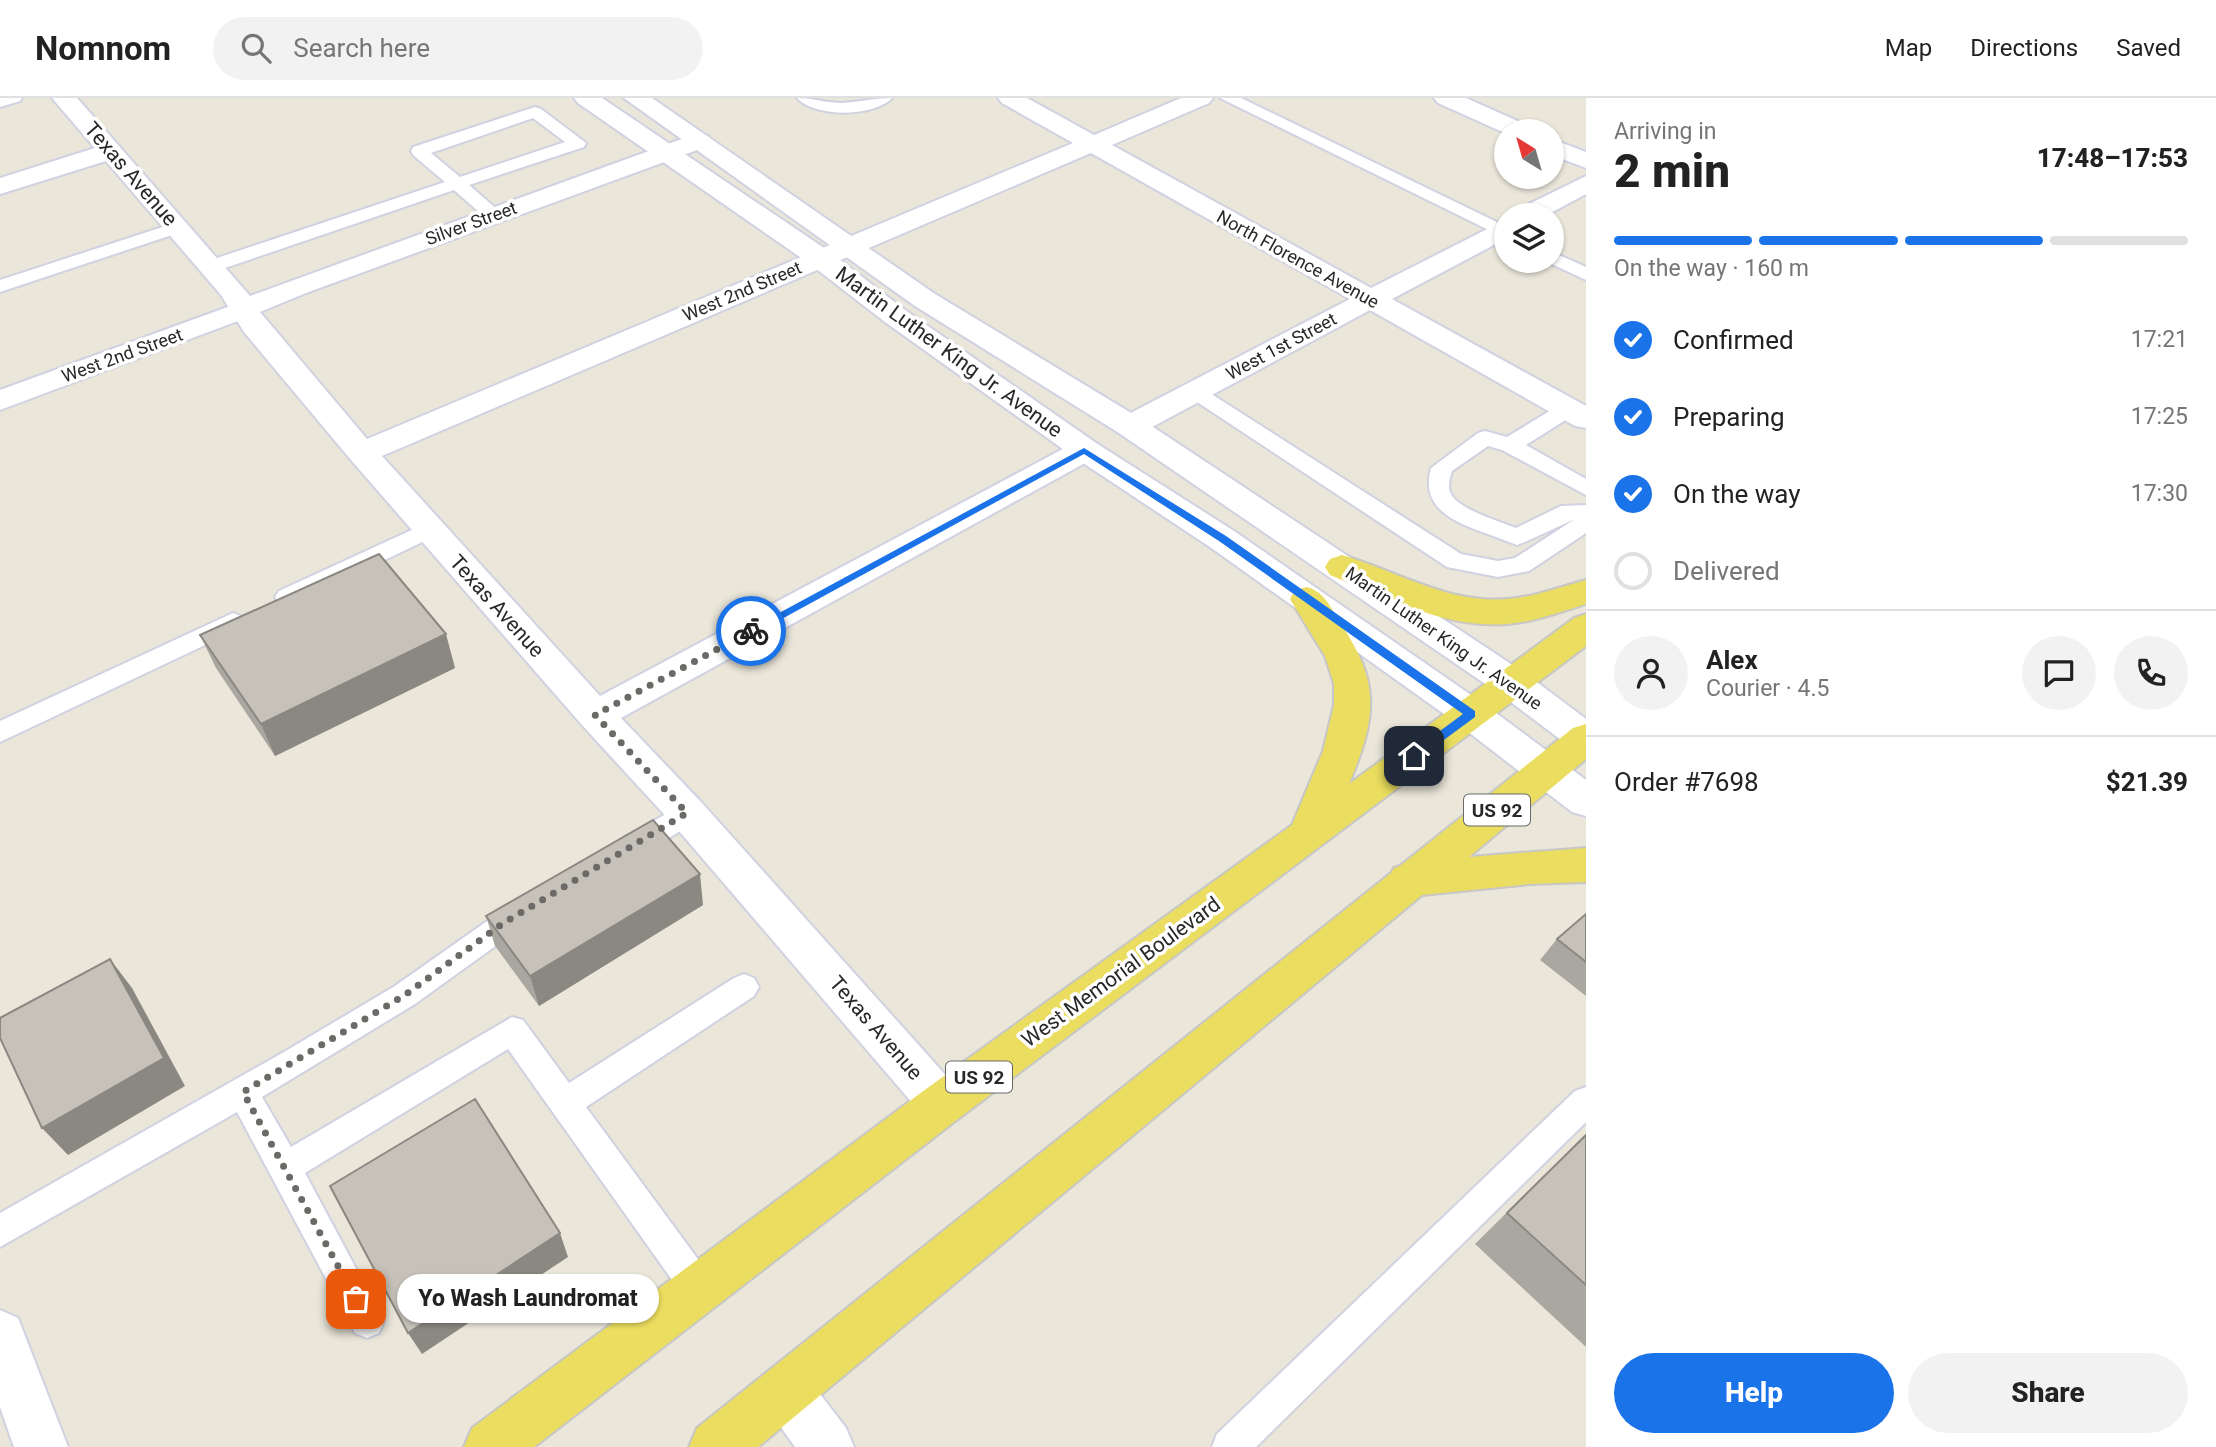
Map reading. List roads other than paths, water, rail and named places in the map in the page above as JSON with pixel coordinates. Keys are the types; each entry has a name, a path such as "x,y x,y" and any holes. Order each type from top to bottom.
{"main road":[{"path":"1342,567 1427,600 1465,609 1499,612 1586,592"},
{"path":"1307,599 1348,666 1354,703 1351,723 1307,835"},
{"name":"West Memorial Boulevard","path":"491,1447 942,1104 1513,684 1586,627"},
{"name":"US 92","path":"716,1447 1408,880 1586,738"},
{"path":"1408,880 1530,867 1586,865"}],"street":[{"name":"Texas Avenue","path":"64,98 212,266 254,326 429,530 687,813 942,1104"},
{"name":"Martin Luther King Jr. Avenue","path":"586,98 820,258 895,316 1084,450 1222,539 1471,714 1586,802"},
{"name":"Martin Luther King Jr. Avenue","path":"636,98 850,245 925,300 1130,426 1342,567 1513,684 1586,738"},
{"name":"North Florence Avenue","path":"1010,98 1577,414"},
{"name":"West 2nd Street","path":"362,453 1201,98"},
{"path":"1446,98 1494,119"},
{"name":"Silver Street","path":"244,309 296,287 699,141"},
{"path":"0,186 112,151"},
{"path":"1564,151 1586,161"},
{"path":"1550,203 1586,184"},
{"name":"West 1st Street","path":"1130,426 1494,235"},
{"name":"West 2nd Street","path":"0,401 244,309"},
{"path":"595,715 1084,450"},
{"path":"0,1336 41,1447"},
{"path":"786,1391 827,1447"}],"lane":[{"path":"0,102 14,98"},
{"path":"805,98 819,107 845,109 884,98"},
{"path":"1228,98 1494,225"},
{"path":"212,266 458,184 578,143 535,112 419,151 458,184 493,215"},
{"path":"0,286 178,227"},
{"path":"1564,263 1586,274"},
{"path":"1195,391 1455,561 1498,569 1521,565 1586,522"},
{"path":"1510,445 1577,414"},
{"path":"1586,488 1510,445 1485,438 1441,468 1437,486 1443,499 1466,515 1517,537 1569,511 1586,512"},
{"path":"0,732 429,530"},
{"path":"606,862 687,813"},
{"path":"0,1231 243,1092 405,995 502,924 548,896"},
{"path":"565,1104 744,987"},
{"path":"285,1168 512,1030 699,1289"},
{"path":"243,1092 367,1321"},
{"path":"1230,1447 1586,1101"}],"place":[{"name":"Yo Wash Laundromat","path":"356,1299"}]}
